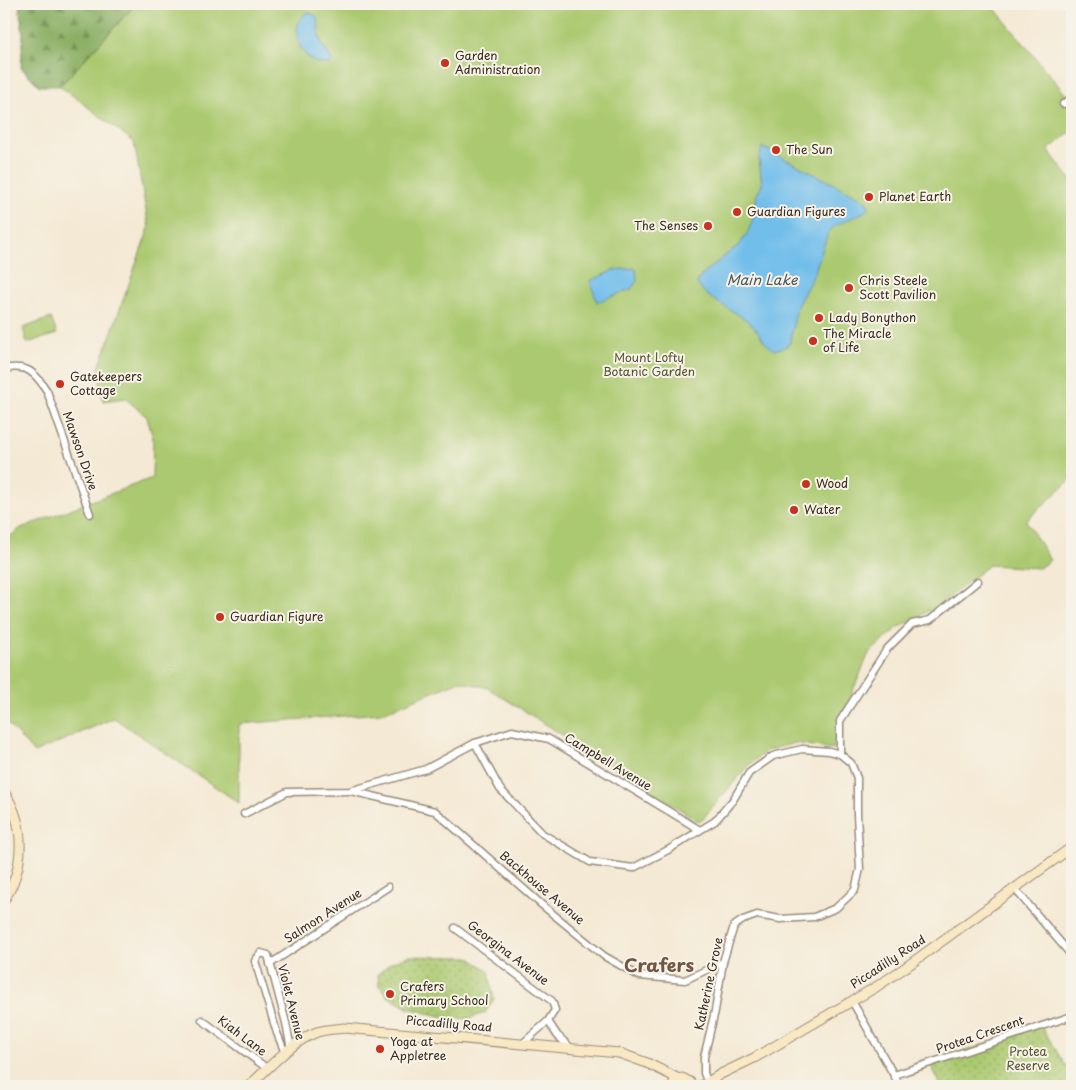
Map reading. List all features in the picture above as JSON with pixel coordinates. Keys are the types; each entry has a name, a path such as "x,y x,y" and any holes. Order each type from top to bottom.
{"main road":[{"path":"4,792 15,813 20,836 20,853 18,868 4,900"},
{"name":"Piccadilly Road","path":"704,1084 756,1057 906,967 1072,847"},
{"name":"Piccadilly Road","path":"249,1086 288,1051 318,1032 345,1028 618,1053 663,1071 677,1082 693,1086"},
{"path":"677,1082 704,1084"}],"street":[{"path":"1063,104 1072,98"},
{"name":"Mawson Drive","path":"4,369 15,366 22,367 38,378 47,391 90,514"},
{"path":"475,743 500,788 543,834 590,862 633,868 668,850 715,821 733,800 749,773 773,756 802,749 829,751 840,754 840,721 887,648 912,624 930,620 978,581"},
{"name":"Campbell Avenue","path":"244,814 287,792 350,791 426,769 475,743 512,731 549,739 700,830"},
{"name":"Katherine Grove","path":"704,1084 704,1057 715,1011 723,962 734,926 743,920 757,915 780,919 814,917 836,908 855,890 860,869 857,778 851,763 840,754"},
{"name":"Backhouse Avenue","path":"350,791 435,811 542,905 604,956 639,976 684,980 723,962"},
{"name":"Salmon Avenue","path":"270,964 388,886"},
{"path":"1015,889 1072,956"},
{"name":"Georgina Avenue","path":"455,928 552,1001 555,1010 548,1021"},
{"name":"Violet Avenue","path":"261,953 268,955 286,1023 288,1051 277,1033 256,961 261,953"},
{"path":"852,1001 900,1086"},
{"name":"Protea Crescent","path":"894,1075 1072,1016"},
{"name":"Kiah Lane","path":"202,1020 268,1069"},
{"path":"522,1044 548,1021 557,1035 570,1048"}],"green space":[{"path":"19,4 136,4 60,86 39,86 21,68 23,34"},
{"name":"Mount Lofty Botanic Garden","path":"136,4 991,4 1072,102 1072,131 1048,150 1072,181 1072,478 1026,521 1050,560 1039,568 989,565 941,604 898,628 869,653 840,721 833,749 795,743 766,751 747,767 700,822 488,688 460,681 381,713 239,724 239,803 114,718 34,753 4,719 4,541 21,528 152,478 153,438 147,417 125,398 103,401 98,370 149,228 134,142 60,86"},
{"path":"51,318 57,334 27,343 23,328"},
{"path":"408,956 469,957 489,971 494,999 485,1013 467,1019 440,1016 407,1008 387,996 379,985 378,974 390,963"},
{"name":"Protea Reserve","path":"1041,1026 1065,1065 1072,1065 1072,1086 941,1086 930,1063"}],"water":[{"path":"307,12 318,20 320,37 332,60 331,63 317,63 305,54 301,47 298,40 298,25"},
{"name":"Main Lake","path":"762,147 865,200 869,207 866,211 835,226 828,233 814,274 797,306 790,343 785,347 774,350 767,345 751,324 707,295 697,283 701,276 740,244 748,232 753,218 757,195 762,184 759,159"},
{"path":"636,268 637,281 631,289 597,302 590,281 614,270"}],"place":[{"name":"Garden Administration","path":"445,63"},
{"name":"The Sun","path":"776,150"},
{"name":"Planet Earth","path":"869,197"},
{"name":"Guardian Figures","path":"737,212"},
{"name":"The Senses","path":"708,226"},
{"name":"Chris Steele Scott Pavilion","path":"849,288"},
{"name":"Lady Bonython","path":"819,318"},
{"name":"The Miracle of Life","path":"813,341"},
{"name":"Gatekeepers Cottage","path":"60,384"},
{"name":"Wood","path":"806,484"},
{"name":"Water","path":"794,510"},
{"name":"Guardian Figure","path":"220,617"},
{"name":"Crafers Primary School","path":"390,994"},
{"name":"Yoga at Appletree","path":"380,1049"}],"district":[{"name":"Crafers","path":"659,966"}]}
